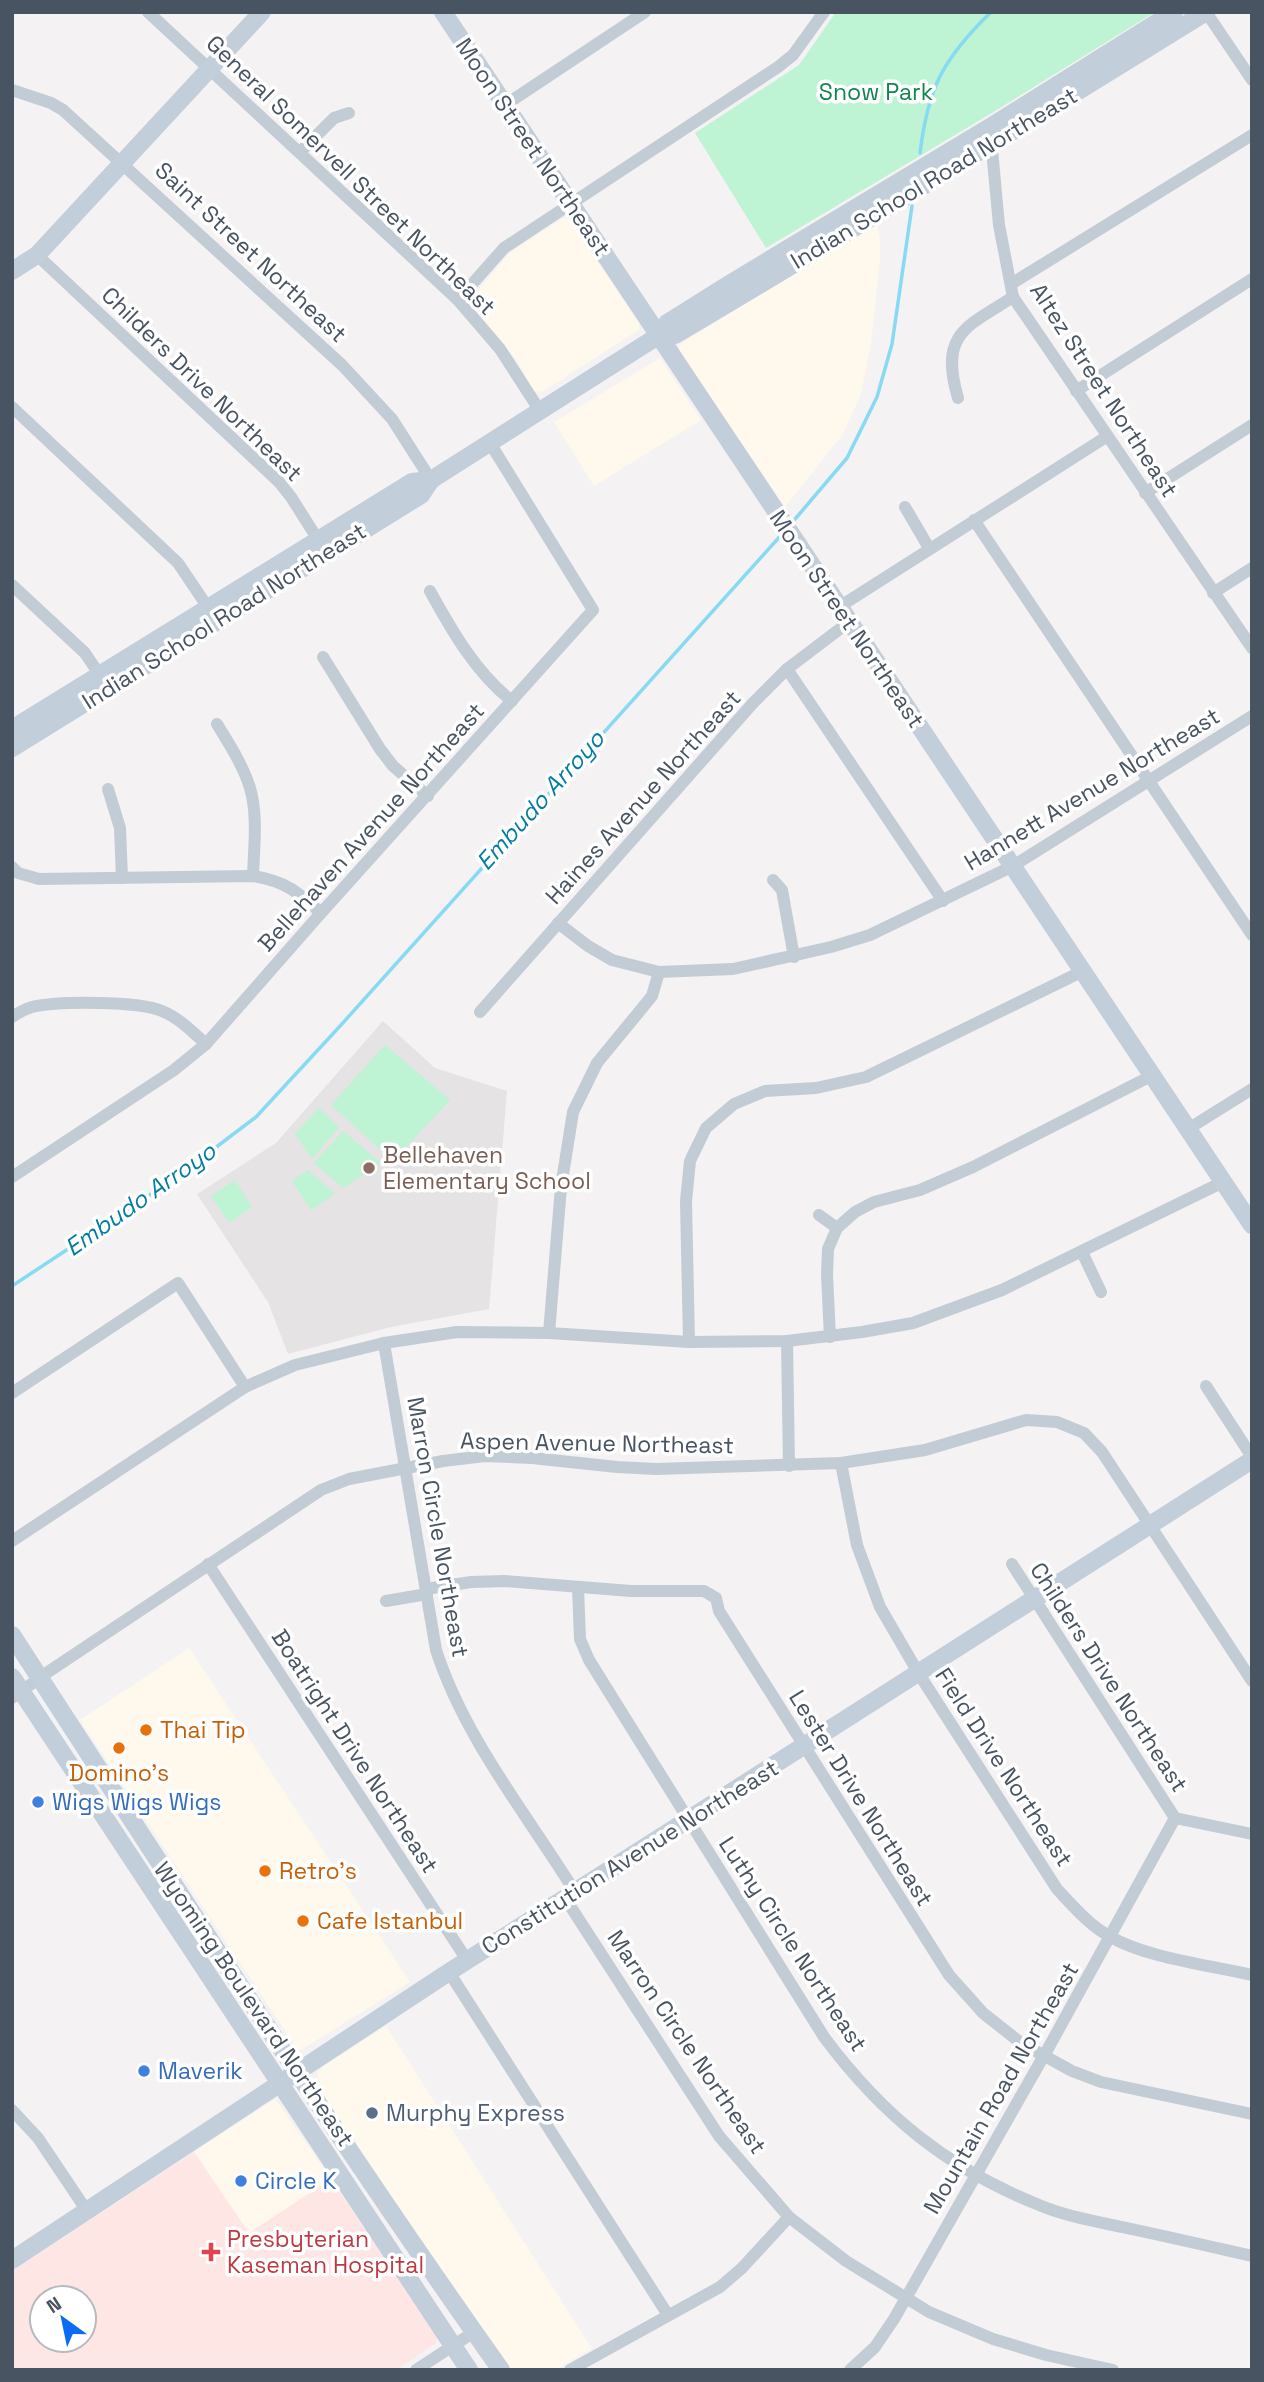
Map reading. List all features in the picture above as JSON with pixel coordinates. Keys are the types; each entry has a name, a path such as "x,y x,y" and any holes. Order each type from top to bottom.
{"street":[{"name":"General Somervell Street Northeast","path":"148,12 458,300 500,349 540,411"},
{"path":"12,271 37,255 262,12"},
{"name":"Moon Street Northeast","path":"443,12 1252,1225"},
{"path":"505,105 645,12"},
{"path":"458,300 504,248 778,67 793,55 824,12"},
{"name":"Indian School Road Northeast","path":"990,136 1174,12"},
{"path":"1206,12 1252,80"},
{"name":"Indian School Road Northeast","path":"12,748 104,681 212,614 322,547 421,495 431,480 658,336 667,323 726,286 1206,12"},
{"name":"Saint Street Northeast","path":"12,90 51,103 63,110 368,391 391,419 431,480"},
{"path":"300,152 334,118 349,113"},
{"path":"958,398 951,374 954,342 964,328 1012,290 1252,135"},
{"name":"Altez Street Northeast","path":"990,136 999,225 1012,290 1076,391 1252,648"},
{"name":"Childers Drive Northeast","path":"37,255 279,482 322,547"},
{"path":"1076,391 1252,279"},
{"path":"12,407 177,563 212,614"},
{"path":"1145,493 1252,425"},
{"name":"Haines Avenue Northeast","path":"480,1012 753,703 844,614 929,548 1107,437"},
{"name":"Bellehaven Avenue Northeast","path":"12,1177 174,1070 206,1044 593,610 490,443"},
{"path":"905,507 929,548"},
{"path":"974,520 1252,935"},
{"path":"1213,593 1252,568"},
{"path":"12,585 85,653 104,681"},
{"path":"430,591 478,667 493,687 512,701"},
{"path":"323,657 380,749 393,766 428,796"},
{"path":"787,669 943,901"},
{"name":"Indian School Road Northeast","path":"12,729 104,681"},
{"name":"Hannett Avenue Northeast","path":"558,923 612,960 659,972 733,969 794,957 870,934 1013,866 1147,780 1251,719"},
{"path":"217,724 241,764 250,789 254,822 254,876"},
{"path":"108,789 120,828 122,878"},
{"path":"12,867 18,873 39,879 254,876 273,879 292,888 320,913"},
{"path":"773,880 782,890 794,957"},
{"path":"689,1342 686,1201 690,1161 706,1128 734,1104 765,1091 816,1088 866,1077 1083,971"},
{"path":"549,1333 561,1186 573,1112 597,1063 652,996 659,972"},
{"path":"12,1017 30,1007 50,1005 143,1006 162,1011 177,1019 206,1044"},
{"path":"830,1336 828,1249 837,1228 855,1212 874,1202 920,1190 973,1167 1153,1075"},
{"path":"1188,1129 1252,1089"},
{"path":"12,1541 245,1387 295,1365 384,1343 457,1332 549,1333 689,1342 787,1341 913,1323 989,1296 1223,1182"},
{"path":"819,1215 837,1228"},
{"path":"1082,1252 1101,1292"},
{"path":"12,1393 178,1283 245,1387"},
{"path":"787,1341 789,1466"},
{"name":"Marron Circle Northeast","path":"384,1343 436,1650 447,1682 467,1724 719,2136 789,2217 846,2261 905,2299 993,2339 1046,2355 1114,2370"},
{"path":"1206,1386 1252,1458"},
{"name":"Aspen Avenue Northeast","path":"15,1688 39,1677 321,1490 349,1479 406,1467 485,1456 533,1458 617,1468 841,1463 925,1450 1026,1420 1057,1422 1084,1433 1102,1452 1150,1526"},
{"name":"Constitution Avenue Northeast","path":"12,2260 467,1960 919,1674 1252,1458"},
{"name":"Field Drive Northeast","path":"841,1463 857,1545 880,1607 919,1674 1057,1889 1081,1915 1111,1937 1147,1951 1252,1975"},
{"path":"1150,1526 1252,1681"},
{"name":"Boatright Drive Northeast","path":"208,1564 467,1960"},
{"name":"Childers Drive Northeast","path":"1012,1564 1175,1818 1252,1833"},
{"name":"Lester Drive Northeast","path":"386,1601 471,1582 505,1581 578,1588 704,1591 716,1598 719,1611 803,1747 949,1975 984,2013 1021,2043 1044,2057 1101,2082 1252,2114"},
{"name":"Luthy Circle Northeast","path":"578,1588 580,1639 589,1660 824,2038 865,2088 916,2135 976,2175 1041,2206 1252,2256"},
{"name":"Wyoming Boulevard Northeast","path":"12,1635 297,2071 501,2370"},
{"name":"Wyoming Boulevard Northeast","path":"15,1688 469,2370"},
{"name":"Mountain Road Northeast","path":"850,2370 875,2347 905,2299 1044,2057 1175,1818"},
{"path":"449,1972 668,2315"},
{"path":"12,2110 38,2138 87,2211"},
{"path":"570,2370 720,2287 742,2268 789,2217"},
{"path":"415,2370 474,2332"}],"shaded area":[{"path":"563,218 570,220 639,323 640,329 542,392 534,391 517,361 471,304 470,299 510,253"},
{"path":"877,222 880,260 871,344 861,394 843,434 785,507 680,353 679,345"},
{"path":"660,358 701,420 594,486 554,422"},
{"name":"Bellehaven Elementary School","path":"383,1021 435,1068 507,1091 489,1309 391,1327 288,1354 268,1302 197,1194 276,1143"},
{"path":"189,1648 410,1982 301,2050 297,2049 80,1720"},
{"path":"386,2026 591,2347 555,2370 507,2370 318,2086 318,2072 322,2067"},
{"path":"275,2099 331,2179 249,2234 194,2152"},
{"name":"Presbyterian Kaseman Hospital","path":"194,2152 249,2233 331,2179 437,2338 436,2343 396,2370 12,2370 12,2271"}],"green space":[{"name":"Snow Park","path":"836,12 1155,12 766,248 695,133 799,65"},
{"path":"385,1045 450,1100 393,1161 331,1105"},
{"path":"319,1108 339,1127 312,1159 295,1134"},
{"path":"343,1131 381,1163 343,1188 314,1163"},
{"path":"308,1170 335,1194 311,1210 292,1181"},
{"path":"235,1180 252,1207 229,1223 211,1196"}],"waterway":[{"name":"Embudo Arroyo","path":"920,153 928,110 941,75 961,45 991,12"},
{"name":"Embudo Arroyo","path":"790,525 847,458 877,397 892,344 912,206"},
{"name":"Embudo Arroyo","path":"12,1286 174,1179 256,1117 783,533"}],"place":[{"name":"Bellehaven Elementary School","path":"369,1168"},
{"name":"Thai Tip","path":"146,1730"},
{"name":"Domino's","path":"119,1748"},
{"name":"Wigs Wigs Wigs","path":"38,1802"},
{"name":"Retro's","path":"265,1871"},
{"name":"Cafe Istanbul","path":"303,1921"},
{"name":"Maverik","path":"144,2071"},
{"name":"Murphy Express","path":"372,2113"},
{"name":"Circle K","path":"241,2181"},
{"name":"Presbyterian Kaseman Hospital","path":"211,2252"}]}
